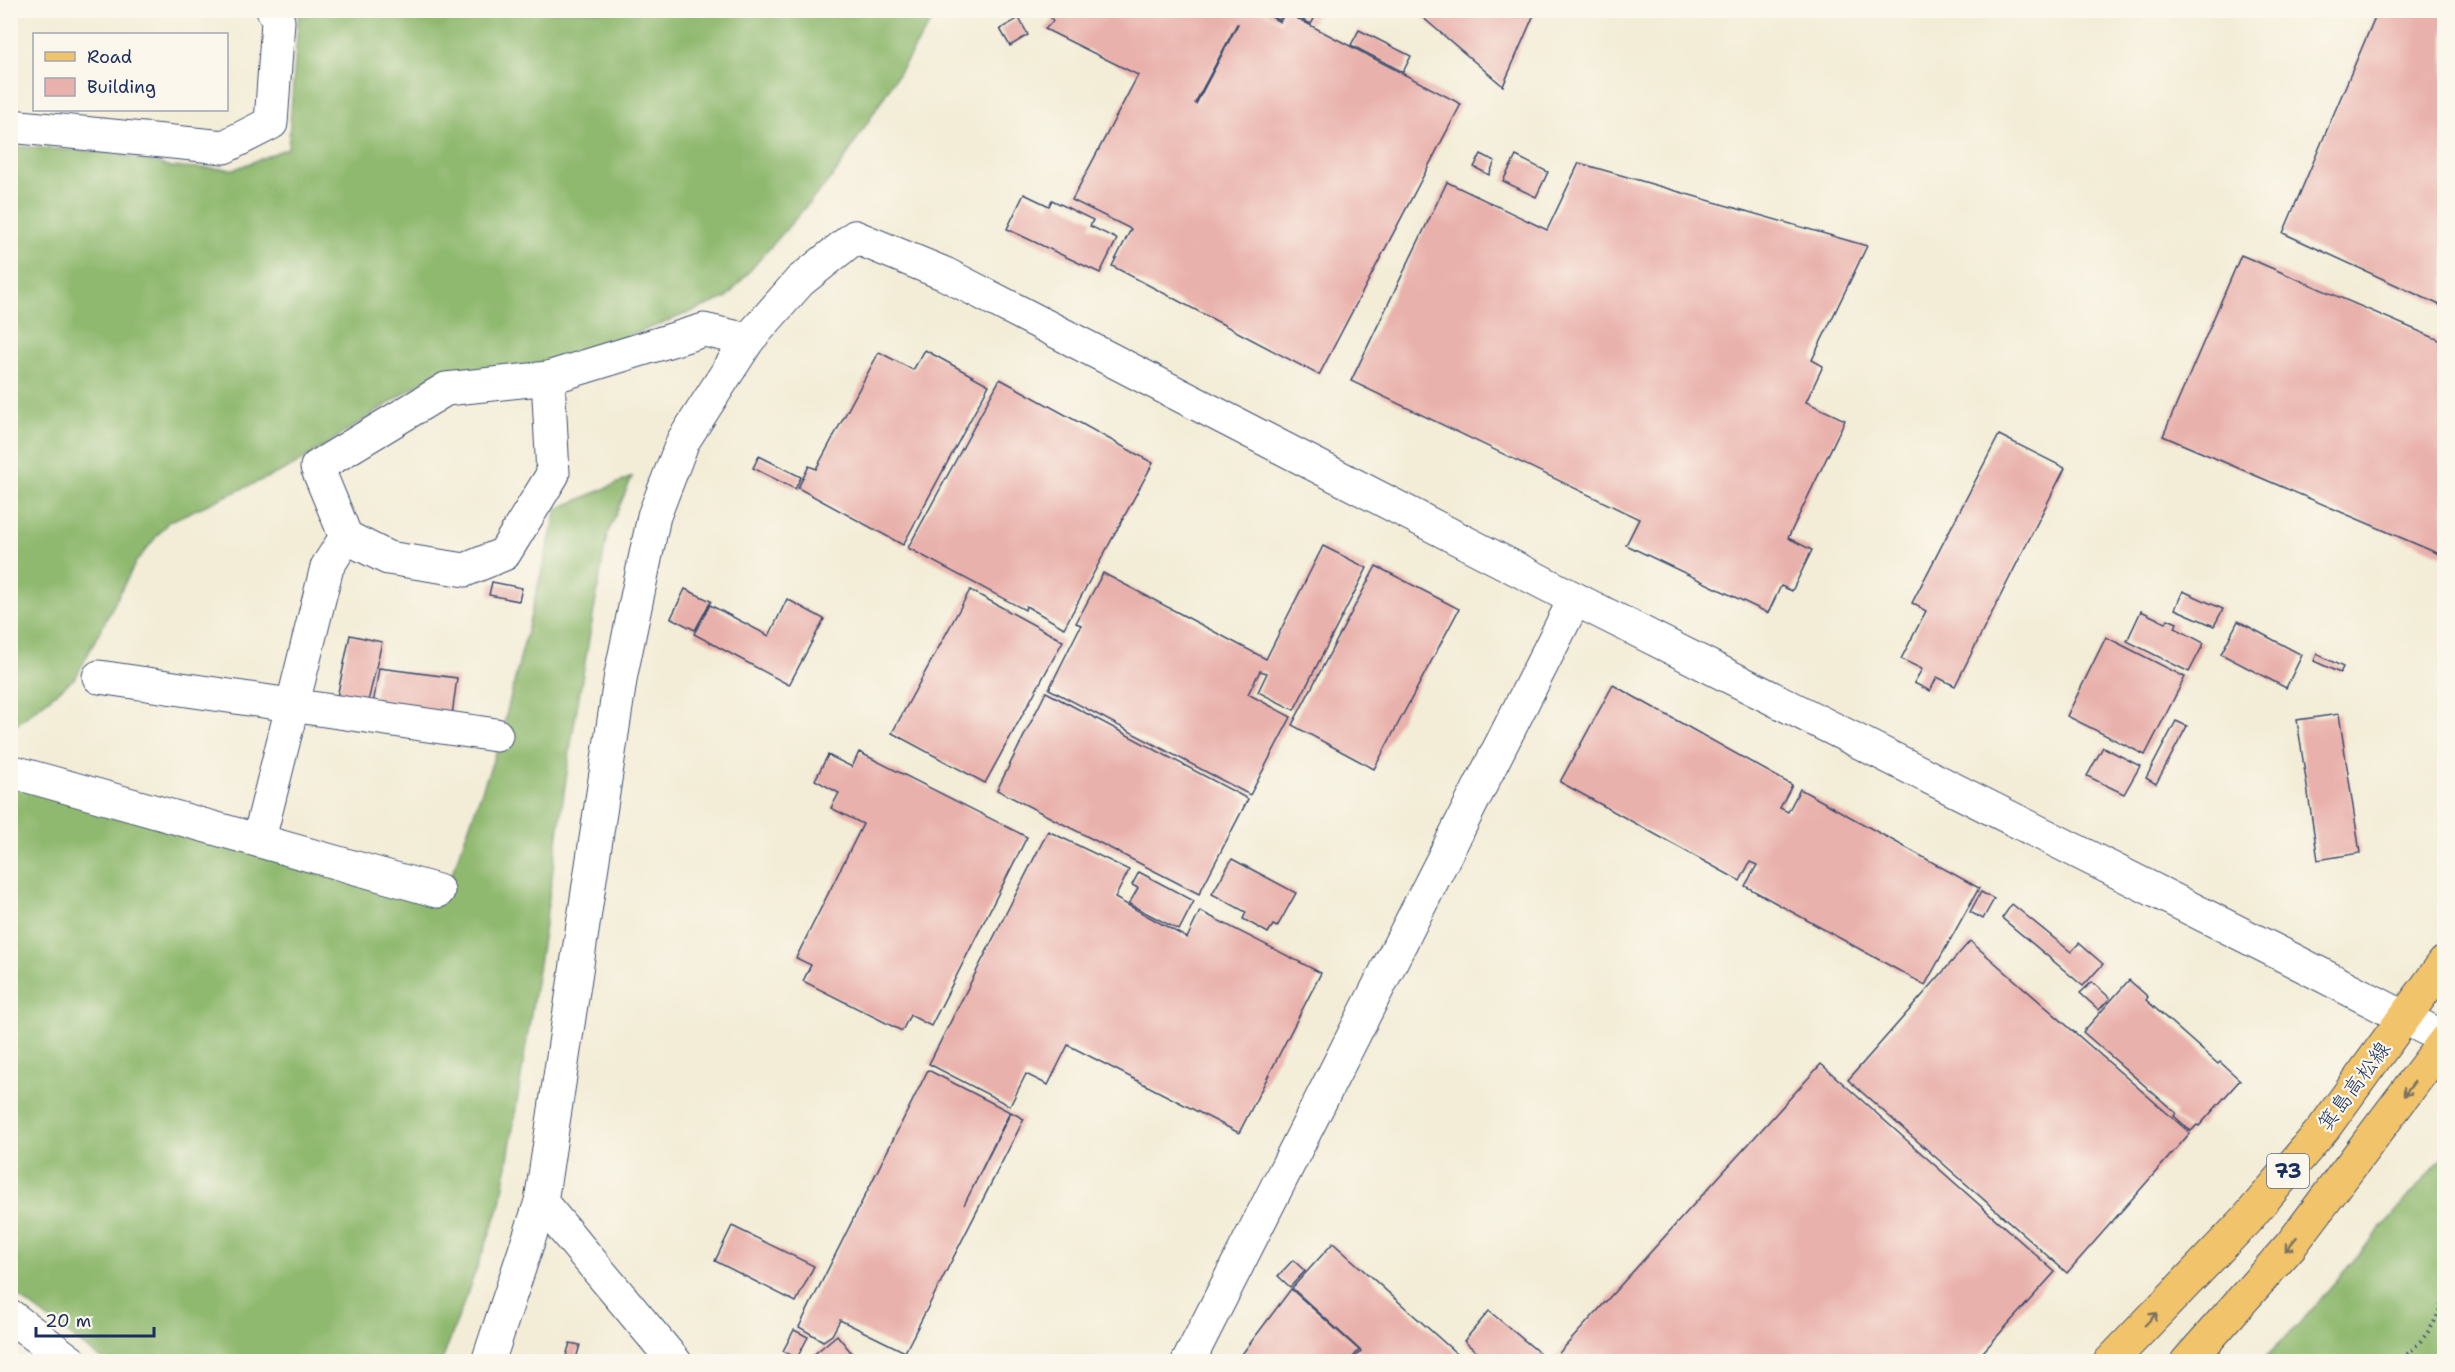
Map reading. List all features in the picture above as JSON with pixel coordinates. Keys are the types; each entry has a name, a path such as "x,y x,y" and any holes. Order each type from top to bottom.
{"main road":[{"name":"箕島高松線","path":"2110,1362 2247,1219 2324,1128 2445,963"},
{"name":"73","path":"2187,1362 2291,1245 2445,1040"}],"street":[{"path":"10,126 224,147 271,123 279,21 273,10"},
{"path":"488,1362 541,1202 621,674 654,516 683,441 748,340 800,281 855,237 945,274 1575,599 2445,1040"},
{"path":"548,378 552,474 504,554 465,570 388,558 346,537 317,467 446,389 548,378 704,330 748,340"},
{"path":"260,839 327,567 346,537"},
{"path":"1188,1362 1575,599"},
{"path":"99,677 496,735"},
{"path":"10,771 260,839 438,891"},
{"path":"541,1202 675,1362"},
{"path":"10,1316 71,1362"}],"path":[{"path":"2398,1362 2420,1344 2433,1327 2445,1294"}],"green space":[{"path":"299,11 938,11 837,171 726,298 563,362 431,376 293,466 168,522 136,562 76,677 11,729 11,146 115,153 172,167 235,169 288,148"},
{"path":"632,477 607,535 572,737 501,1203 442,1361 104,1361 11,1291 10,782 442,901 499,744 557,509"},
{"path":"2444,1158 2444,1361 2369,1362 2366,1359 2363,1362 2262,1361 2297,1326"}],"building":[{"path":"1047,10 1258,10 1280,22 1285,12 1461,104 1319,375 1112,266 1131,229 1072,200 1138,75 1045,29 1053,21","holes":["1238,24 1196,104 1195,103"]},
{"path":"1260,10 1315,10 1318,12 1311,24 1284,11 1279,20"},
{"path":"1414,10 1536,10 1503,86"},
{"path":"2378,10 2444,12 2444,307 2283,233"},
{"path":"1019,18 1028,35 1010,46 1000,29"},
{"path":"1359,30 1411,56 1403,72 1351,45"},
{"path":"1481,154 1495,161 1489,175 1474,167"},
{"path":"1516,156 1548,172 1536,197 1503,181"},
{"path":"1579,163 1867,246 1812,360 1823,366 1806,402 1845,420 1788,538 1812,550 1792,591 1781,586 1768,613 1626,545 1639,519 1351,381 1447,182 1547,230"},
{"path":"1024,194 1049,206 1052,200 1093,220 1090,226 1117,239 1100,273 1007,229"},
{"path":"2241,255 2444,342 2444,556 2163,436"},
{"path":"925,350 989,385 903,545 798,488 809,466 816,469 879,352 913,370"},
{"path":"1000,379 1153,463 1064,628 1026,606 1025,610 908,548"},
{"path":"1999,435 2065,468 1955,686 1937,677 1930,691 1914,683 1922,669 1901,659 1926,611 1912,603"},
{"path":"759,456 801,477 795,489 753,468"},
{"path":"1323,546 1367,568 1294,710 1258,692 1267,673 1260,671 1248,694 1291,717 1250,795 1049,689 1081,625 1076,623 1103,573 1266,659"},
{"path":"1376,566 1459,609 1374,769 1292,725"},
{"path":"492,582 522,588 519,601 489,595"},
{"path":"685,589 711,601 695,630 671,618"},
{"path":"970,590 1063,641 985,783 892,733"},
{"path":"2183,591 2223,609 2214,626 2175,609"},
{"path":"787,599 824,619 789,685 694,634 710,605 769,636"},
{"path":"2141,611 2166,623 2168,619 2177,623 2175,628 2204,643 2189,672 2127,641"},
{"path":"2238,621 2302,655 2286,688 2221,654"},
{"path":"350,635 382,642 368,702 337,697"},
{"path":"2106,637 2185,677 2145,755 2067,716"},
{"path":"2317,654 2343,667 2340,673 2314,661"},
{"path":"379,668 457,678 452,715 373,705"},
{"path":"1613,685 1792,785 1780,808 1788,812 1800,789 1979,888 1925,985 1745,886 1757,865 1750,862 1740,881 1560,782"},
{"path":"1046,692 1248,799 1199,894 997,790"},
{"path":"2339,714 2360,853 2318,860 2297,720"},
{"path":"2176,721 2187,726 2156,784 2146,778"},
{"path":"2103,747 2140,766 2124,794 2087,776"},
{"path":"859,752 1027,837 931,1026 910,1015 902,1031 803,981 811,965 796,958 863,824 831,808 839,793 815,780 828,755 852,767"},
{"path":"1048,831 1129,870 1115,898 1187,938 1200,911 1321,973 1239,1133 1068,1045 1048,1085 1026,1074 1010,1106 929,1064"},
{"path":"1232,859 1296,893 1277,927 1273,925 1268,933 1243,919 1246,912 1212,894"},
{"path":"1139,872 1194,901 1179,930 1129,904 1138,888 1132,885"},
{"path":"1981,892 1994,899 1983,919 1970,912"},
{"path":"2012,904 2071,952 2079,943 2103,964 2083,986 2002,918"},
{"path":"1970,941 2190,1133 2067,1273 1848,1080"},
{"path":"2129,980 2148,997 2146,1000 2218,1064 2220,1062 2240,1080 2199,1126 2197,1125 2191,1131 2174,1116 2176,1113 2083,1032"},
{"path":"2092,982 2110,998 2099,1010 2080,993"},
{"path":"1821,1064 2055,1272 1974,1362 1551,1362"},
{"path":"928,1070 1010,1112 964,1205 1011,1112 1024,1119 905,1352 840,1320 832,1335 823,1341 799,1327"},
{"path":"732,1226 814,1266 796,1302 715,1261"},
{"path":"1333,1243 1466,1362 1351,1362 1361,1351 1292,1288"},
{"path":"1293,1260 1305,1271 1290,1287 1278,1276"},
{"path":"1291,1289 1359,1350 1349,1362 1236,1362"},
{"path":"1489,1311 1548,1360 1547,1362 1488,1362 1464,1341"},
{"path":"794,1330 808,1337 797,1358 783,1351"},
{"path":"837,1335 859,1362 805,1362"},
{"path":"570,1343 580,1345 575,1362 565,1359"}]}
